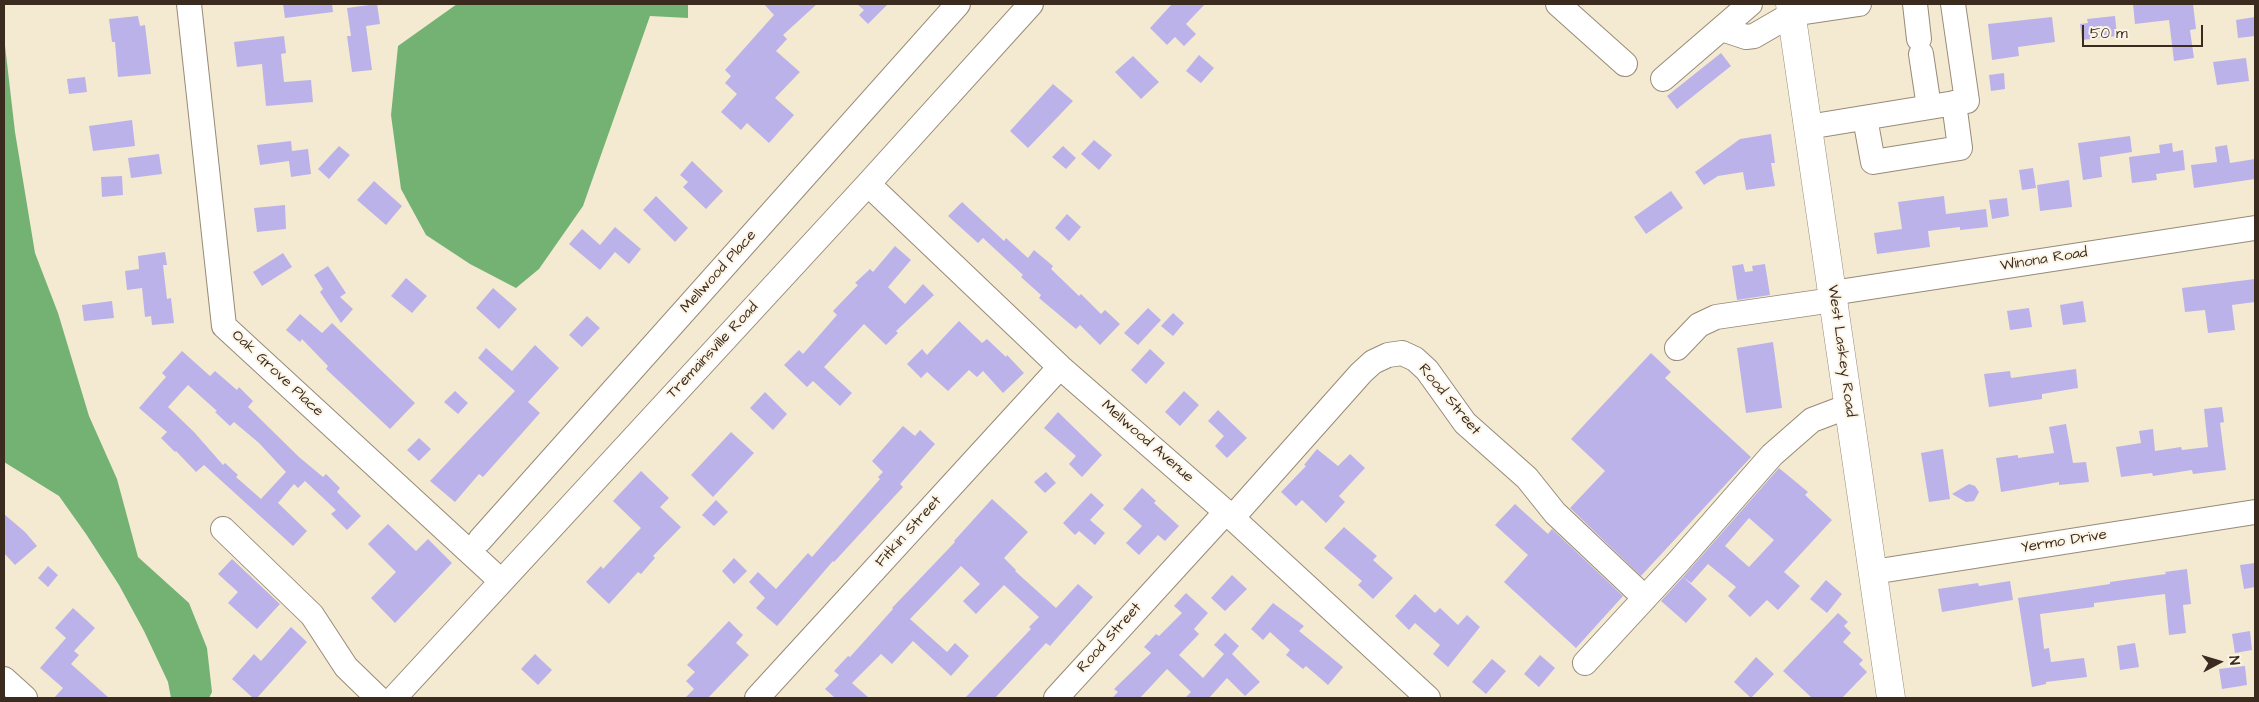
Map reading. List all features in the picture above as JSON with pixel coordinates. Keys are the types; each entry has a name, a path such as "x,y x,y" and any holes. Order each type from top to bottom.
{"main road":[{"name":"West Laskey Road","path":"1791,9 1891,698"}],"street":[{"name":"Oak Grove Place","path":"189,4 224,326 501,582"},
{"name":"Mellwood Place","path":"480,540 958,4"},
{"name":"Tremainsville Road","path":"394,698 868,184 1031,4"},
{"path":"1558,4 1626,64"},
{"path":"1663,79 1750,4"},
{"path":"1722,29 1746,37 1754,36 1791,9 1859,4"},
{"path":"1915,4 1929,107"},
{"path":"1808,127 1967,101 1953,4"},
{"path":"1865,118 1873,162 1960,148 1954,103"},
{"name":"Mellwood Avenue","path":"868,184 1060,366 1229,515 1428,698"},
{"name":"Winona Road","path":"1678,348 1699,325 1716,317 1833,296 2255,228"},
{"name":"Rood Street","path":"1056,698 1361,373 1388,355 1402,353 1415,359 1427,370 1465,423 1527,478 1555,513 1645,598"},
{"name":"Fitkin Street","path":"757,698 1060,366"},
{"path":"1585,663 1772,455 1812,420 1849,406"},
{"name":"Yermo Drive","path":"1873,572 2255,512"},
{"path":"223,529 312,614 346,667 378,698"},
{"path":"4,679 25,698"}],"green space":[{"path":"457,4 688,4 688,18 650,16 583,206 539,269 516,288 470,264 426,235 401,189 391,115 398,46"},
{"path":"4,37 15,132 35,253 58,313 89,416 117,479 138,557 189,603 207,648 212,692 209,698 171,698 168,682 144,631 119,585 86,534 59,496 4,462"}],"building":[{"path":"283,4 332,4 333,12 285,18"},
{"path":"377,4 380,24 366,26 372,70 352,72 347,36 351,36 347,8"},
{"path":"764,4 817,4 783,35 787,39 776,51 800,72 775,98 794,115 769,143 747,123 741,130 721,112 737,94 725,83 731,76 725,70 774,15"},
{"path":"857,4 888,4 868,24 859,15 864,10"},
{"path":"1172,4 1205,4 1186,24 1196,34 1184,46 1175,37 1167,45 1150,28"},
{"path":"2133,4 2193,4 2196,29 2190,30 2194,58 2174,61 2169,20 2135,24"},
{"path":"138,16 140,26 145,25 151,74 118,77 115,42 112,42 109,19"},
{"path":"2115,16 2117,36 2082,40 2080,24 2088,23 2087,19"},
{"path":"2052,17 2055,42 2018,47 2019,56 1992,60 1988,24"},
{"path":"2255,17 2255,36 2238,38 2236,20"},
{"path":"284,36 286,53 281,54 284,82 311,80 313,102 266,106 262,64 237,67 234,42"},
{"path":"1721,53 1731,66 1677,109 1667,96"},
{"path":"1199,55 1214,68 1201,83 1186,71"},
{"path":"1133,56 1159,82 1141,99 1115,72"},
{"path":"2246,58 2249,81 2217,85 2213,62"},
{"path":"2004,73 2005,89 1991,91 1989,75"},
{"path":"85,77 87,92 69,94 67,79"},
{"path":"1053,84 1073,101 1028,148 1010,131"},
{"path":"132,120 135,146 93,151 89,126"},
{"path":"1771,134 1775,163 1771,163 1775,186 1746,190 1743,172 1718,176 1704,185 1695,172 1740,139"},
{"path":"2130,136 2132,152 2100,157 2102,177 2083,180 2078,143"},
{"path":"1094,140 1112,155 1099,170 1081,154"},
{"path":"291,141 292,151 308,149 311,174 291,177 289,161 260,165 257,145"},
{"path":"2172,143 2173,152 2183,150 2185,170 2156,174 2157,180 2132,183 2129,157 2160,153 2159,145"},
{"path":"2227,145 2230,163 2255,159 2255,179 2194,188 2191,165 2217,162 2215,147"},
{"path":"339,146 350,155 329,179 318,169"},
{"path":"1063,146 1076,158 1066,169 1052,157"},
{"path":"159,154 162,174 131,178 128,158"},
{"path":"692,161 723,191 706,209 683,187 688,182 680,175"},
{"path":"2033,168 2036,188 2022,190 2019,170"},
{"path":"122,176 123,195 102,197 101,177"},
{"path":"2069,180 2072,207 2040,211 2037,185"},
{"path":"374,181 402,206 386,225 357,200"},
{"path":"1671,191 1683,208 1646,234 1634,217"},
{"path":"656,196 688,228 675,242 643,210"},
{"path":"1944,196 1946,214 1986,209 1988,227 1960,230 1960,227 1928,231 1930,247 1877,254 1874,233 1902,229 1898,202"},
{"path":"2007,198 2009,216 1992,219 1989,200"},
{"path":"962,202 1004,241 1006,238 1028,258 1034,250 1053,266 1051,269 1079,296 1081,294 1101,314 1105,310 1120,324 1100,345 1080,325 1076,329 1039,298 1041,295 1021,277 1023,275 983,238 978,243 948,216"},
{"path":"285,205 286,229 257,232 254,208"},
{"path":"1067,214 1081,227 1069,241 1055,228"},
{"path":"615,227 641,249 629,264 615,252 600,270 569,244 582,229 600,245"},
{"path":"895,246 911,260 888,287 905,304 923,284 934,295 896,331 898,333 886,345 864,324 824,367 852,393 840,406 813,381 807,387 784,365 799,350 803,354 837,315 833,311 858,285 855,283 870,269 873,272"},
{"path":"165,252 167,265 163,265 167,299 171,298 174,323 152,325 151,316 145,317 142,288 127,290 125,271 139,269 138,256"},
{"path":"283,253 292,267 262,286 253,272"},
{"path":"1743,264 1745,272 1753,271 1752,266 1765,264 1770,295 1737,300 1732,266"},
{"path":"328,266 346,293 340,297 353,309 341,323 320,292 323,289 314,275"},
{"path":"406,278 427,296 412,313 391,296"},
{"path":"2255,279 2255,302 2232,305 2235,330 2208,333 2205,310 2185,312 2182,288"},
{"path":"493,288 517,309 499,329 476,308"},
{"path":"112,301 114,318 84,321 82,305"},
{"path":"2083,301 2086,322 2063,325 2060,305"},
{"path":"1148,308 1161,320 1138,345 1124,333"},
{"path":"2029,308 2032,327 2010,330 2007,311"},
{"path":"1173,313 1184,323 1173,336 1161,326"},
{"path":"300,314 322,333 332,323 415,403 390,429 326,369 328,366 302,339 300,342 286,330"},
{"path":"587,316 600,328 582,347 569,335"},
{"path":"959,321 982,343 987,339 1006,357 1007,355 1024,373 1003,393 983,371 977,377 969,370 948,391 927,372 921,378 907,364 922,349 927,355"},
{"path":"1773,342 1782,408 1746,413 1737,348"},
{"path":"535,345 559,368 528,402 540,413 483,477 479,474 455,502 430,481 515,391 478,358 486,348 512,371"},
{"path":"1150,349 1165,363 1146,384 1131,370"},
{"path":"182,351 210,376 215,371 237,390 239,387 253,401 248,407 299,457 323,477 326,474 340,488 337,492 361,516 347,530 331,514 336,510 305,481 298,488 294,484 278,503 307,531 293,546 204,465 196,472 161,438 167,432 139,408 166,377 162,373","holes":["188,385 217,411 215,412 230,426 234,422 259,443 286,472 261,499 236,477 238,475 225,463 223,465 194,432 168,407"]},
{"path":"1651,353 1671,372 1665,378 1751,457 1641,576 1570,508 1605,471 1571,439"},
{"path":"2076,369 2078,388 2042,394 2042,399 1989,407 1984,374 2010,371 2011,378"},
{"path":"455,391 468,403 458,414 444,402"},
{"path":"1184,391 1199,405 1180,426 1165,412"},
{"path":"765,392 787,414 773,430 750,408"},
{"path":"2222,407 2224,422 2220,423 2226,470 2193,474 2192,470 2153,476 2152,473 2121,477 2116,447 2141,443 2139,431 2153,429 2155,451 2181,447 2182,450 2208,447 2204,409"},
{"path":"1218,410 1247,438 1227,458 1215,446 1224,436 1208,421"},
{"path":"1058,412 1102,455 1082,477 1069,464 1076,456 1044,428"},
{"path":"2066,424 2073,463 2086,462 2089,482 2059,485 2059,482 2001,492 1996,458 2018,455 2018,458 2054,453 2049,427"},
{"path":"903,426 915,436 920,430 935,444 900,484 903,487 833,561 777,626 756,608 765,598 749,582 758,572 776,589 808,553 812,557 880,479 878,477 883,472 872,461"},
{"path":"731,432 754,453 713,497 691,475"},
{"path":"419,438 431,449 419,461 407,450"},
{"path":"1317,449 1338,466 1350,454 1365,468 1339,496 1345,502 1326,523 1302,500 1296,506 1281,492 1306,466 1304,465"},
{"path":"1943,449 1950,499 1929,502 1921,453"},
{"path":"1779,468 1808,492 1805,495 1832,520 1784,572 1800,586 1778,610 1767,600 1750,617 1728,596 1736,587 1708,564 1691,583 1683,577","holes":["1749,518 1774,540 1749,567 1725,546"]},
{"path":"641,471 669,498 660,507 681,527 653,556 655,558 641,574 638,572 609,604 586,582 601,566 603,569 641,528 613,501"},
{"path":"1046,472 1056,483 1045,493 1034,482"},
{"path":"1969,484 1975,486 1979,492 1974,501 1966,502 1952,494"},
{"path":"1142,488 1156,501 1154,503 1179,526 1165,541 1158,535 1139,555 1126,543 1142,526 1123,509"},
{"path":"1091,493 1104,505 1090,520 1105,533 1095,545 1079,531 1075,535 1063,523"},
{"path":"992,499 1028,532 1004,558 1015,571 1056,608 1078,584 1093,597 1050,646 1046,643 995,698 965,698 1031,629 1029,627 1039,617 1004,585 976,614 963,601 980,584 961,566 910,619 947,652 955,643 969,656 951,676 913,641 892,664 881,654 852,683 869,698 835,698 825,689 839,675 834,671 848,656 850,657 892,608 955,542"},
{"path":"716,500 728,512 714,526 702,515"},
{"path":"1515,504 1548,534 1552,529 1623,596 1576,648 1504,582 1528,555 1495,525"},
{"path":"4,514 25,532 37,546 15,565 4,553"},
{"path":"388,524 416,551 428,539 452,563 395,623 371,598 396,572 368,544"},
{"path":"1344,527 1377,556 1373,560 1393,578 1373,599 1358,585 1362,581 1324,548"},
{"path":"734,558 747,571 734,584 722,571"},
{"path":"232,559 280,604 257,629 228,603 238,592 218,574"},
{"path":"2255,563 2255,587 2244,589 2240,565"},
{"path":"48,566 58,575 48,587 38,578"},
{"path":"2187,569 2191,604 2183,605 2186,633 2169,635 2165,594 2094,603 2094,607 2040,614 2044,649 2049,648 2051,662 2084,658 2087,677 2046,682 2046,684 2032,687 2018,598 2110,584 2110,582"},
{"path":"1232,575 1247,589 1225,611 1211,598"},
{"path":"1683,577 1707,599 1686,623 1661,601"},
{"path":"1826,580 1842,594 1827,613 1810,599"},
{"path":"2010,581 2013,600 1942,612 1938,589 1978,583 1979,586"},
{"path":"1186,593 1208,613 1194,629 1199,634 1179,655 1203,678 1224,654 1214,645 1225,633 1239,646 1232,654 1260,682 1245,696 1227,678 1209,698 1185,698 1191,692 1167,669 1140,698 1112,698 1118,692 1114,689 1151,653 1144,647 1156,634 1159,636 1182,613 1174,606"},
{"path":"1415,594 1435,613 1440,608 1458,625 1467,615 1480,627 1448,667 1433,654 1440,645 1415,623 1409,630 1395,616"},
{"path":"1273,603 1304,626 1299,631 1343,667 1328,685 1306,666 1303,669 1286,655 1290,650 1270,632 1263,640 1251,629"},
{"path":"73,608 95,628 74,651 79,655 71,664 109,698 54,698 63,688 40,668 66,638 55,628"},
{"path":"1838,613 1848,622 1844,626 1851,633 1843,642 1863,660 1859,664 1867,672 1842,698 1812,698 1783,671"},
{"path":"729,621 743,635 736,643 749,655 708,698 685,698 694,689 686,681 695,672 687,665"},
{"path":"291,627 307,642 257,698 253,698 232,679 254,654 261,661"},
{"path":"2250,631 2252,650 2235,653 2232,634"},
{"path":"2135,643 2139,667 2120,670 2117,646"},
{"path":"535,654 552,670 538,685 521,669"},
{"path":"1540,655 1555,668 1539,687 1524,674"},
{"path":"1756,657 1774,674 1751,698 1734,682"},
{"path":"1492,659 1506,671 1486,694 1472,682"},
{"path":"2245,666 2247,685 2222,689 2219,669"}]}
